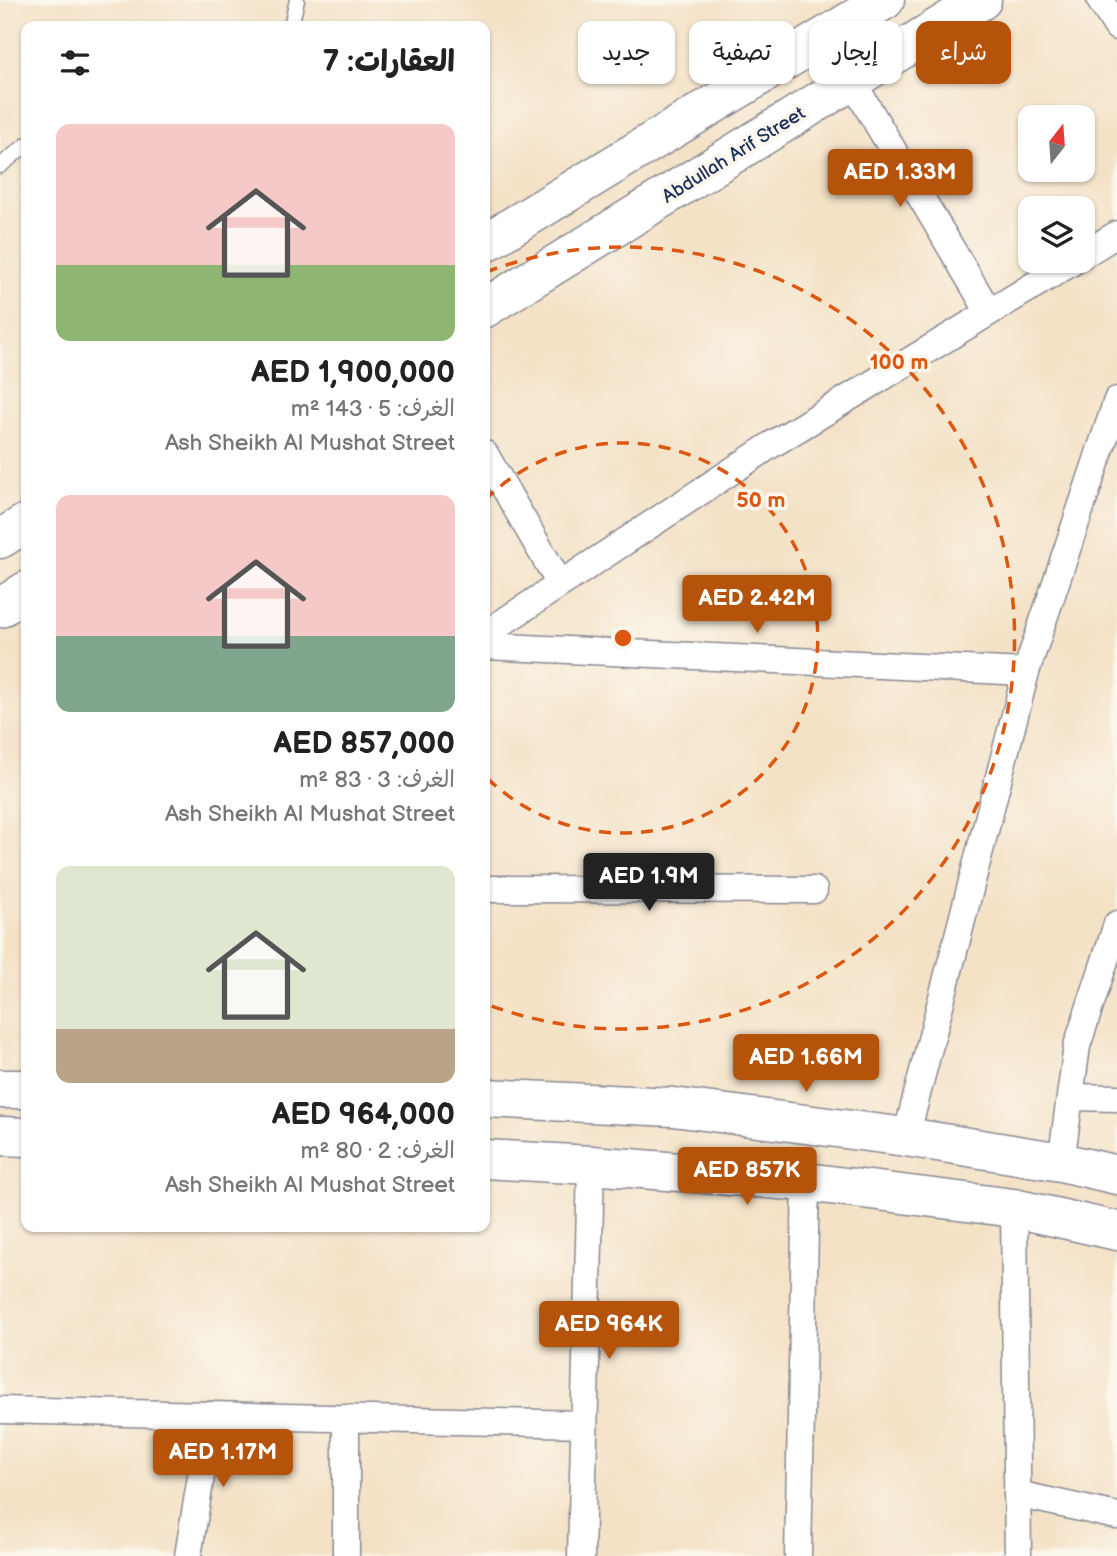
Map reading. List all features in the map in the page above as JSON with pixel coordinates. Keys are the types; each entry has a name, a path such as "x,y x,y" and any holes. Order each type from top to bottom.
{"street":[{"name":"Abdullah Arif Street","path":"902,50 982,0"},
{"path":"1100,0 1117,27"},
{"path":"490,240 874,3"},
{"name":"Abdullah Arif Street","path":"490,305 847,84"},
{"path":"854,84 989,312"},
{"path":"1095,248 1117,234"},
{"path":"490,631 771,445 1053,273"},
{"path":"906,1137 1026,672 1117,400"},
{"path":"490,463 560,584"},
{"path":"0,539 21,526"},
{"path":"0,608 21,594"},
{"path":"490,646 1026,672"},
{"path":"490,889 814,890"},
{"path":"1061,1162 1077,1046 1117,924"},
{"path":"0,1089 21,1089"},
{"path":"1071,1097 1117,1097"},
{"path":"490,1098 673,1107 906,1137 1061,1162 1117,1175"},
{"path":"0,1136 21,1137"},
{"path":"490,1159 806,1182 1014,1208 1117,1231"},
{"path":"581,1556 591,1165"},
{"path":"798,1556 806,1182"},
{"path":"1014,1208 1018,1556"},
{"path":"0,1410 583,1424"},
{"path":"188,1556 211,1415"},
{"path":"346,1418 346,1556"},
{"path":"1017,1494 1117,1516"}],"lane":[{"path":"292,21 297,0"},
{"path":"0,166 21,149"}]}
